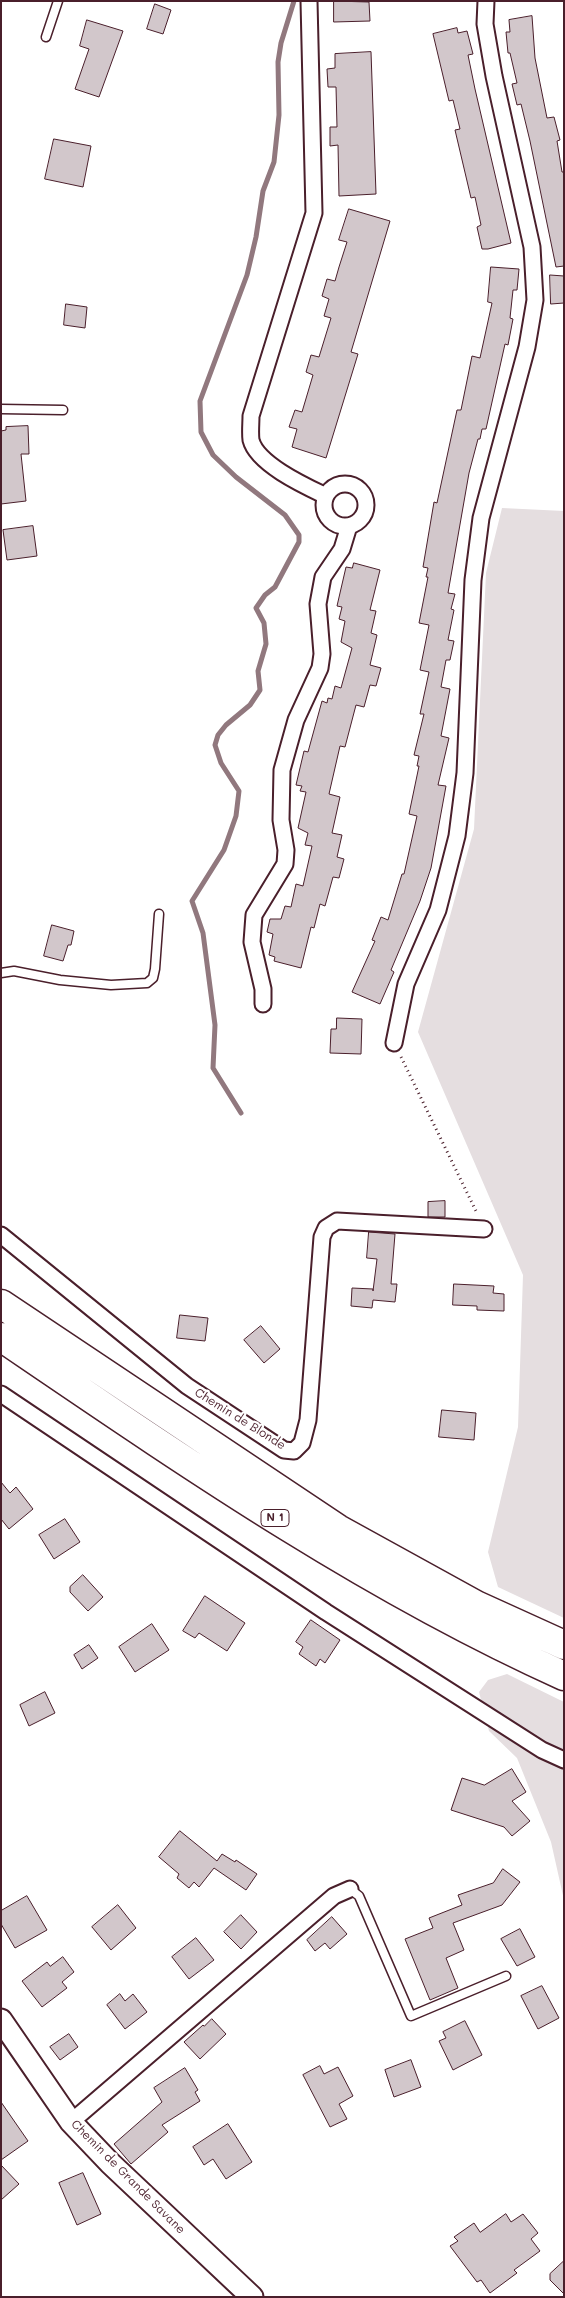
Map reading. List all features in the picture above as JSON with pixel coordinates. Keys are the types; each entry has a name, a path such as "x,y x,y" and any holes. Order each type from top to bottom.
{"highway":[{"name":"N 1","path":"1,1304 338,1529 476,1605 564,1645"},
{"name":"N 1","path":"1,1337 240,1496 321,1546 403,1595 564,1676"}],"street":[{"path":"309,1 314,213 251,416 251,440 258,454 271,465 326,496"},
{"path":"394,1043 406,984 438,910 457,836 465,773 474,580 481,518 527,347 535,300 532,247 494,76 485,24 486,1"},
{"path":"350,485 362,492 365,499 365,513 355,524 349,526 336,525 330,521 324,509 326,496 336,486 350,485"},
{"path":"263,1004 261,981 252,942 254,915 285,864 286,850 281,820 282,770 296,720 320,668 322,654 318,604 324,577 342,549 349,526"},
{"name":"Chemin de Blonde","path":"1,1235 187,1386 284,1450 294,1451 302,1444 308,1420 322,1238 326,1228 337,1221 484,1229"},
{"path":"1,1394 326,1612 542,1750 564,1760"},
{"path":"71,2122 334,1896 350,1890"},
{"name":"Chemin de Grande Savane","path":"1,2020 71,2122 110,2163 252,2297"}],"lane":[{"path":"46,37 58,1"},
{"path":"1,409 63,410"},
{"path":"1,972 14,972 60,980 110,985 147,983 153,978 155,969 159,914"},
{"path":"350,1890 359,1896 411,2016 506,1976"}],"path":[{"path":"394,1043 484,1229"}],"shaded area":[{"path":"502,508 564,511 564,1618 498,1587 488,1552 518,1427 523,1275 418,1032 474,829 486,573"},
{"path":"507,1674 564,1702 564,1900 551,1842 517,1758 489,1731 479,1692 488,1680"}],"building":[{"path":"334,1 369,2 370,21 334,22"},
{"path":"155,4 171,10 163,34 147,29"},
{"path":"532,16 535,58 547,118 554,117 560,140 557,141 562,172 564,172 564,266 556,267 530,141 521,104 517,105 512,84 517,83 510,53 508,53 506,32 510,32 509,20"},
{"path":"87,20 123,31 99,97 75,89 89,49 80,46"},
{"path":"457,28 458,33 467,31 473,54 468,55 511,243 488,249 482,249 477,227 481,225 475,197 471,198 455,130 460,129 453,100 449,101 433,34"},
{"path":"371,52 376,194 339,196 338,145 330,146 330,127 337,127 336,87 328,87 327,69 335,68 335,54"},
{"path":"54,139 91,146 83,187 45,179"},
{"path":"349,209 390,221 351,352 358,354 326,458 292,447 297,429 289,427 295,410 302,412 313,375 306,372 311,355 319,357 331,318 324,316 329,299 322,296 327,279 335,281 347,242 339,240"},
{"path":"491,267 519,269 517,290 513,290 510,318 513,319 508,345 505,344 486,429 482,429 480,439 478,439 469,473 448,593 455,594 451,609 454,610 448,640 454,641 450,660 446,660 441,687 450,689 441,736 449,738 438,785 446,786 431,868 420,901 391,970 394,972 380,1004 352,992 375,941 372,940 381,917 388,920 402,874 404,874 417,816 409,814 419,766 417,766 419,756 414,755 424,714 420,714 429,672 420,670 429,625 419,623 428,577 426,577 428,568 423,567 434,502 437,503 457,410 461,410 472,356 480,358 492,303 488,302"},
{"path":"550,275 564,276 564,303 551,304"},
{"path":"66,304 87,307 85,328 64,325"},
{"path":"28,426 29,454 21,454 26,501 1,504 1,431 6,430 6,427"},
{"path":"33,526 37,556 7,560 3,530"},
{"path":"354,563 380,570 370,610 376,611 371,633 377,635 370,665 381,668 376,686 370,685 364,707 356,705 345,747 340,746 329,794 340,797 332,833 342,835 337,857 344,859 339,878 333,877 325,906 320,904 314,928 311,927 301,968 274,961 275,957 269,955 273,934 267,932 270,919 281,919 285,906 291,907 296,884 303,886 312,846 305,845 308,833 298,828 306,792 300,791 302,786 296,785 304,751 308,752 322,701 327,703 328,698 332,699 335,686 341,688 352,648 341,642 345,621 339,619 342,607 337,606 346,567 352,568"},
{"path":"52,925 74,931 71,945 68,945 63,961 44,956"},
{"path":"337,1018 362,1019 361,1054 330,1053 331,1029 336,1029"},
{"path":"445,1201 445,1217 428,1217 428,1202"},
{"path":"369,1232 395,1234 391,1284 397,1284 395,1302 373,1300 372,1308 351,1306 352,1288 373,1289 373,1291 377,1259 367,1258"},
{"path":"454,1284 494,1286 493,1293 504,1294 504,1311 477,1310 477,1306 453,1305"},
{"path":"180,1315 208,1318 205,1341 177,1338"},
{"path":"261,1326 280,1349 264,1363 244,1340"},
{"path":"442,1410 476,1413 474,1440 439,1437"},
{"path":"1,1482 10,1493 16,1487 33,1509 9,1529 1,1519"},
{"path":"65,1519 80,1542 54,1559 39,1535"},
{"path":"83,1575 103,1597 88,1611 70,1592 70,1587"},
{"path":"205,1596 245,1623 227,1651 199,1633 195,1638 183,1631"},
{"path":"311,1620 340,1640 325,1663 320,1659 316,1666 299,1654 303,1647 296,1642"},
{"path":"152,1624 169,1650 135,1672 119,1647"},
{"path":"89,1645 98,1658 82,1669 74,1655"},
{"path":"45,1692 55,1713 29,1726 20,1705"},
{"path":"512,1769 526,1792 512,1801 530,1821 512,1836 504,1827 451,1810 462,1778 484,1785"},
{"path":"180,1831 217,1861 222,1854 235,1862 236,1860 257,1874 246,1890 214,1868 199,1887 194,1882 189,1888 177,1878 179,1874 159,1857"},
{"path":"503,1869 520,1882 502,1905 453,1923 464,1950 446,1958 458,1988 430,2000 405,1939 433,1928 429,1918 462,1905 458,1895 493,1883"},
{"path":"27,1896 47,1930 15,1948 1,1924 1,1911"},
{"path":"118,1905 136,1928 111,1950 92,1927"},
{"path":"241,1915 257,1932 241,1949 224,1932"},
{"path":"332,1917 347,1934 330,1949 325,1943 315,1951 307,1940"},
{"path":"520,1929 535,1957 517,1966 501,1939"},
{"path":"196,1938 214,1960 189,1979 172,1957"},
{"path":"63,1957 74,1972 62,1982 67,1988 42,2007 22,1981 47,1962 50,1966"},
{"path":"542,1986 559,2018 538,2029 521,1996"},
{"path":"120,1994 125,2001 133,1994 147,2012 125,2029 107,2005"},
{"path":"212,2019 226,2034 200,2059 184,2042"},
{"path":"465,2021 482,2055 453,2070 439,2041 446,2038 443,2032"},
{"path":"69,2034 78,2047 60,2060 50,2047"},
{"path":"411,2060 421,2087 394,2097 385,2070"},
{"path":"320,2066 324,2074 338,2067 353,2096 339,2104 347,2119 330,2127 303,2075"},
{"path":"185,2068 198,2090 195,2092 200,2101 162,2125 168,2132 131,2164 114,2144 162,2102 154,2088"},
{"path":"1,2102 28,2141 1,2160"},
{"path":"228,2124 252,2162 226,2179 213,2159 204,2165 193,2147"},
{"path":"1,2165 19,2184 1,2200"},
{"path":"83,2173 101,2214 77,2225 59,2183"},
{"path":"506,2214 511,2222 523,2214 538,2233 531,2239 540,2251 514,2270 517,2273 490,2293 481,2280 477,2282 450,2246 458,2241 454,2237 474,2223 480,2232"},
{"path":"564,2261 564,2294 550,2280 550,2274"}],"waterway":[{"path":"241,1113 213,1068 215,1025 203,933 192,901 224,850 236,816 239,791 221,763 215,745 218,735 226,725 250,705 260,690 258,671 266,644 264,623 256,608 265,595 275,587 299,542 299,535 285,515 236,477 213,455 201,432 200,401 247,275 256,237 263,191 274,162 279,115 278,62 281,43 294,1"}]}
